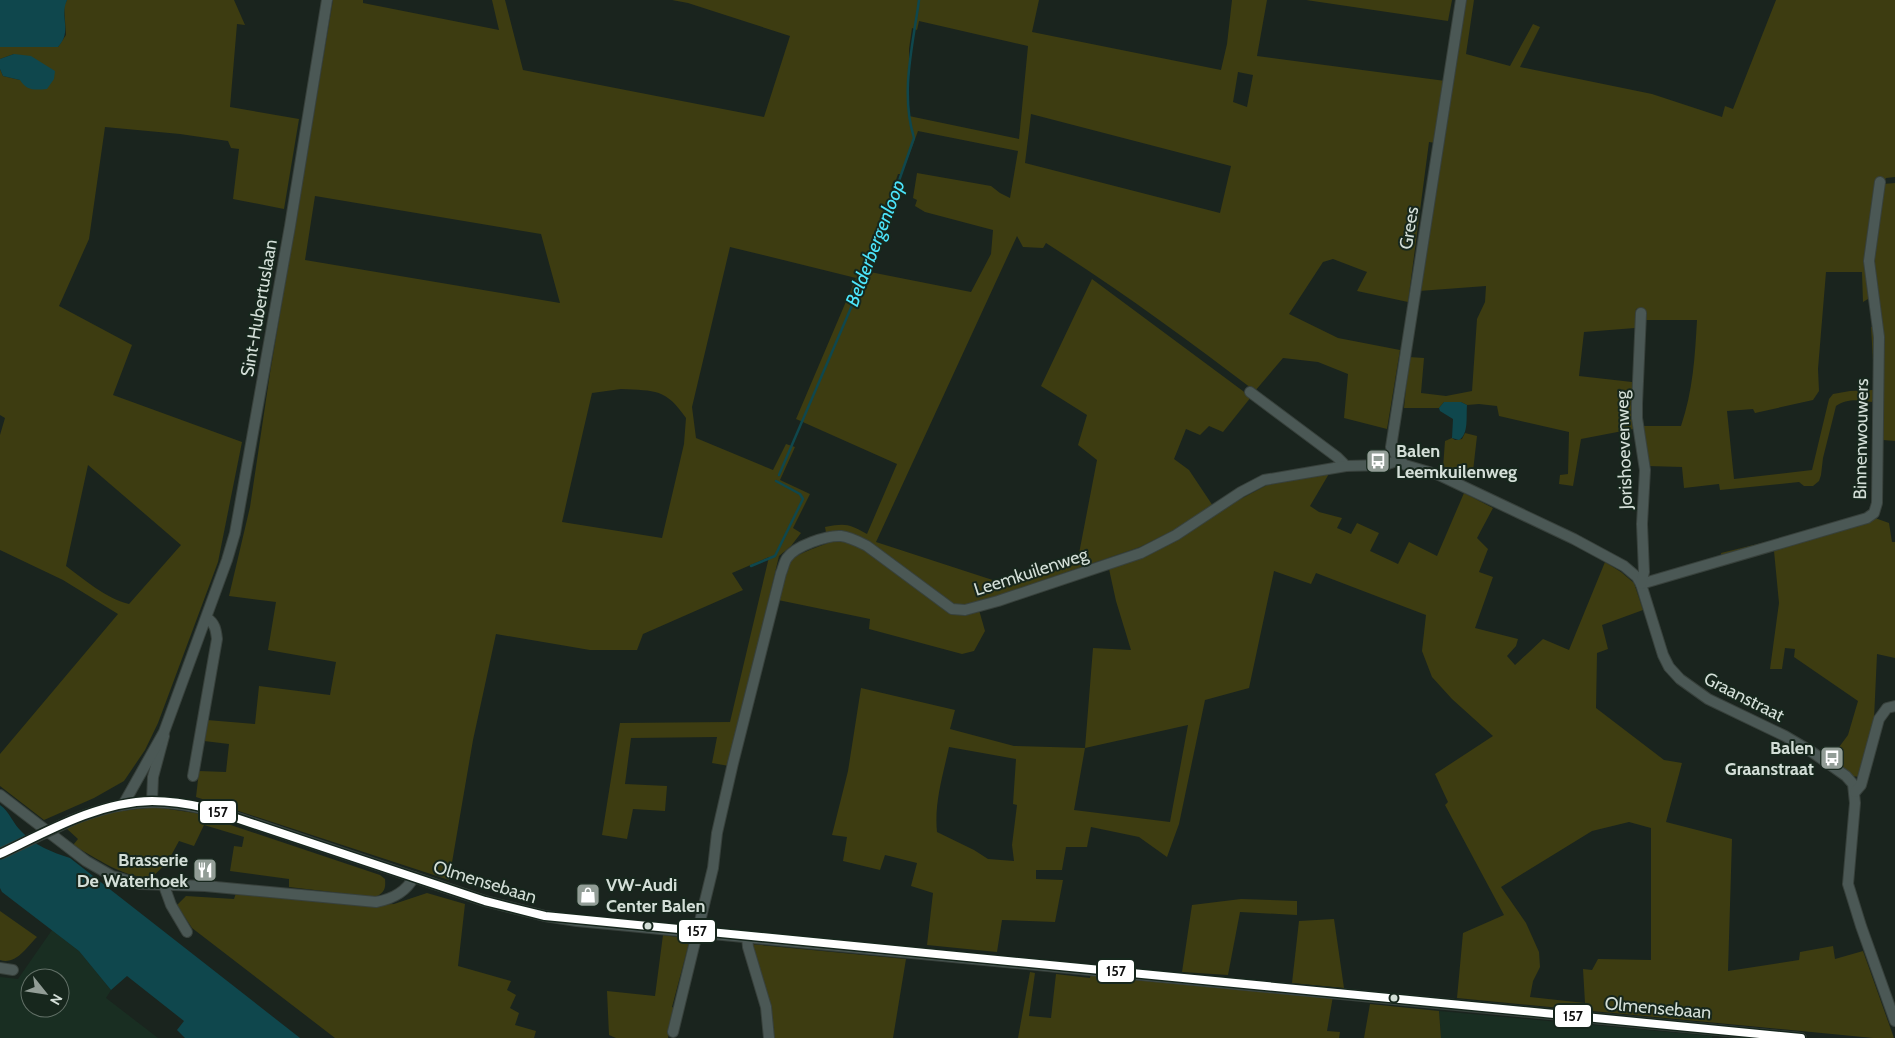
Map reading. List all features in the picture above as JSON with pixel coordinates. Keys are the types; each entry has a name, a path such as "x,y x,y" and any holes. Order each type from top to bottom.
{"street":[{"name":"Sint-Hubertuslaan","path":"123,805 164,732 227,560 242,499 328,0"},
{"name":"Grees","path":"1399,460 1393,452 1391,442 1461,0"},
{"name":"Binnenwouwers","path":"1641,584 1867,518 1874,513 1877,502 1879,444 1880,337 1869,262 1880,182"},
{"name":"Jorishoevenweg","path":"1641,313 1636,404 1645,470 1642,524 1644,572 1641,584"},
{"path":"1250,392 1337,457 1346,466"},
{"name":"Leemkuilenweg","path":"673,1032 713,868 717,833 733,763 781,573 787,558 795,551 812,542 830,536 850,538 867,546 952,608 965,610 998,601 1141,553 1176,535 1241,492 1264,480 1346,466 1385,465 1399,460"},
{"name":"Graanstraat","path":"1399,460 1405,465 1439,475 1574,539 1624,566 1637,577 1641,584 1663,655 1669,667 1680,679 1708,698 1785,736 1812,752 1846,776 1853,784 1855,792"},
{"path":"193,776 217,640 216,630 212,621 207,618"},
{"path":"1895,706 1887,708 1879,719 1861,785 1855,792 1848,884 1858,918 1895,1021"},
{"name":"Sint-Hubertuslaan","path":"152,801 153,777 163,744 164,732"},
{"name":"Olmensebaan","path":"0,794 63,845 86,861 112,876 140,884 205,886 376,902 400,894 409,886 414,877"},
{"name":"Olmensebaan","path":"0,854 88,814 123,805 152,801 188,804 206,808 492,903 545,916 1801,1038"},
{"path":"163,884 171,905 187,932"},
{"path":"747,937 748,947 768,1016 769,1038"},
{"path":"0,968 13,970"}],"shaded area":[{"path":"67,0 234,0 245,25 237,24 230,107 299,119 284,209 233,199 239,149 231,148 228,141 180,134 105,127 89,239 59,306 132,345 113,395 242,442 218,562 158,723 145,750 124,781 94,798 44,820 0,786 0,754 118,614 63,580 0,550 0,435 5,418 0,415 0,69 3,76 20,80 14,54 0,59 0,47 58,47 66,35 64,6","holes":["88,465 181,545 129,604 104,593 66,566"]},
{"path":"333,0 363,0 363,3 499,30 492,0 505,0 523,70 764,117 790,36 688,3 672,0 1039,0 1032,32 1221,70 1227,44 1232,0 1267,0 1257,56 1453,82 1465,0 1474,0 1466,54 1510,66 1533,24 1540,27 1520,67 1652,94 1722,117 1725,106 1733,109 1776,0 1895,0 1895,177 1886,178 1883,184 1895,183 1895,441 1883,440 1874,378 1871,327 1877,326 1873,296 1863,302 1862,272 1826,272 1818,369 1819,391 1813,400 1755,413 1753,409 1727,411 1734,479 1812,470 1829,399 1833,394 1873,390 1875,396 1872,402 1849,401 1836,406 1823,458 1821,475 1819,481 1813,486 1804,486 1799,482 1720,490 1719,484 1684,488 1682,467 1648,466 1643,426 1681,426 1691,387 1697,320 1643,320 1643,308 1636,309 1635,328 1584,332 1579,376 1632,382 1633,429 1581,439 1573,486 1559,484 1560,475 1568,474 1569,432 1499,416 1497,406 1444,402 1439,408 1404,408 1409,357 1424,358 1421,393 1446,396 1472,391 1477,319 1485,302 1486,286 1419,291 1442,144 1429,142 1408,302 1357,291 1367,272 1333,259 1323,262 1289,314 1338,338 1400,350 1387,429 1344,418 1348,374 1318,362 1283,358 1255,391 1204,352 1073,260 1046,243 1043,248 1023,247 1017,236 876,542 1011,586 1077,564 1097,460 1078,445 1087,415 1041,386 1092,279 1251,397 1223,432 1209,426 1200,435 1186,429 1174,459 1189,470 1213,506 1172,531 1140,547 977,603 985,631 974,651 962,654 869,629 870,619 778,600 784,575 791,561 804,552 828,543 825,527 847,525 867,534 897,464 796,419 856,278 730,247 692,407 696,438 773,470 786,444 795,447 780,480 810,494 793,528 801,533 791,546 779,556 729,766 712,763 717,737 631,738 625,784 667,786 665,811 633,809 627,839 602,835 620,723 730,722 769,557 732,573 743,590 643,634 637,650 590,650 496,634 473,740 449,880 196,797 199,771 226,772 229,744 204,741 207,720 255,724 259,686 330,695 336,662 268,650 276,602 229,596 250,507 270,373","holes":["919,21 1028,46 1019,139 909,116 909,49 912,28 917,30","1238,72 1253,75 1247,107 1233,102","1031,114 1231,166 1220,213 1025,163","918,131 1018,151 1010,198 991,186 917,173 913,198 917,200 915,206 925,212 993,230 991,254 971,292 865,271 898,174 902,174","315,196 541,234 560,303 305,260","621,389 643,390 659,393 672,401 686,418 684,444 662,538 562,522 592,393"]},
{"path":"1306,0 1452,0 1448,21"},
{"path":"1465,433 1477,436 1472,480 1443,468 1445,441 1452,438 1455,440 1462,439"},
{"path":"1330,472 1310,506 1319,512 1342,518 1337,528 1351,534 1357,523 1379,533 1370,551 1398,564 1409,542 1437,556 1464,493 1493,508 1477,538 1488,549 1479,572 1493,577 1475,628 1518,639 1516,646 1507,656 1515,665 1543,639 1569,650 1605,562 1634,583 1643,610 1602,625 1608,649 1597,653 1596,708 1664,760 1682,763 1666,822 1732,839 1728,971 1799,960 1800,952 1833,946 1835,959 1863,951 1894,1038 1873,1038 1457,998 1463,933 1504,915 1445,805 1448,802 1435,774 1493,736 1452,699 1432,677 1422,651 1426,615 1316,573 1311,584 1274,571 1249,688 1205,700 1179,824 1167,857 1139,837 1091,827 1087,847 1066,847 1062,870 1036,870 1036,879 1063,880 1055,922 1002,920 997,952 927,945 933,893 911,886 917,863 885,855 880,870 843,861 847,837 832,835 848,771 861,688 955,710 950,729 1014,746 1085,748 1093,648 1131,650 1116,601 1109,569 1267,485","holes":["1188,725 1170,822 1074,810 1085,748","949,747 1016,759 1013,804 1017,805 1012,845 1014,861 988,859 937,832 937,810","1629,822 1651,828 1651,960 1598,959 1592,970 1583,969 1585,1003 1530,997 1533,981 1540,967 1539,952 1526,923 1501,887 1592,831"]},
{"path":"1875,518 1889,523 1892,542 1895,542 1895,658 1877,654 1874,719 1858,777 1853,776 1831,758 1848,735 1858,701 1794,657 1795,649 1785,648 1782,669 1770,669 1779,603 1774,551 1723,563 1721,553 1823,528"},
{"path":"155,807 195,813 380,875 385,879 385,888 375,897 289,887 289,879 230,871 234,846 242,847 244,837 204,825 194,846 179,841 167,863 151,878 140,877 120,871 73,845 78,839 66,828 99,815"},
{"path":"236,893 372,905 394,904 427,893 465,904 458,966 511,981 507,990 516,995 510,1008 519,1013 515,1025 536,1031 534,1038 335,1038 192,928 177,905 186,896 234,899"},
{"path":"1241,899 1297,901 1297,915 1240,912 1228,975 1182,972 1192,905"},
{"path":"0,911 37,937 16,958 6,961 0,960"},
{"path":"1334,919 1344,988 1292,983 1299,921"},
{"path":"52,930 79,951 111,990 106,998 158,1038 0,1038 0,977 18,979 20,976 20,1018 70,1018 70,968 26,968"},
{"path":"663,935 690,939 672,1007 675,1008 668,1038 616,1038 609,1035 607,991 655,996"},
{"path":"750,944 906,959 893,1038 772,1038"},
{"path":"1030,972 1035,973 1029,1016 1051,1018 1056,974 1090,978 1091,973 1333,996 1327,1031 1340,1032 1339,1038 1018,1038"},
{"path":"1370,1004 1439,1011 1441,1038 1364,1038"},
{"path":"1439,1011 1712,1036 1712,1038 1441,1038"}],"water":[{"path":"0,0 67,0 64,12 65,35 58,47 0,47"},
{"path":"14,54 31,56 55,71 54,79 47,89 31,89 20,80 3,76 0,69 0,59"},
{"path":"1444,402 1461,402 1467,405 1466,429 1459,440 1452,438 1453,419 1440,411 1439,408"},
{"path":"0,805 19,829 32,841 50,851 70,858 300,1038 185,1038 177,1030 184,1021 127,976 111,990 79,951 2,892 0,888"}],"waterway":[{"name":"Belderbergenloop","path":"779,475 869,266 914,138 908,104 908,86 919,0"},
{"name":"Belderbergenloop","path":"751,566 775,556 803,499 800,494 776,481"}],"transit line":[{"name":"157","path":"0,854 55,827 112,806 152,801 173,802 206,808 485,901 545,916 1801,1038"}],"place":[{"name":"Balen Leemkuilenweg","path":"1378,461"},
{"name":"Balen Graanstraat","path":"1832,758"},
{"name":"Brasserie De Waterhoek","path":"205,870"},
{"name":"VW-Audi Center Balen","path":"588,895"}]}
